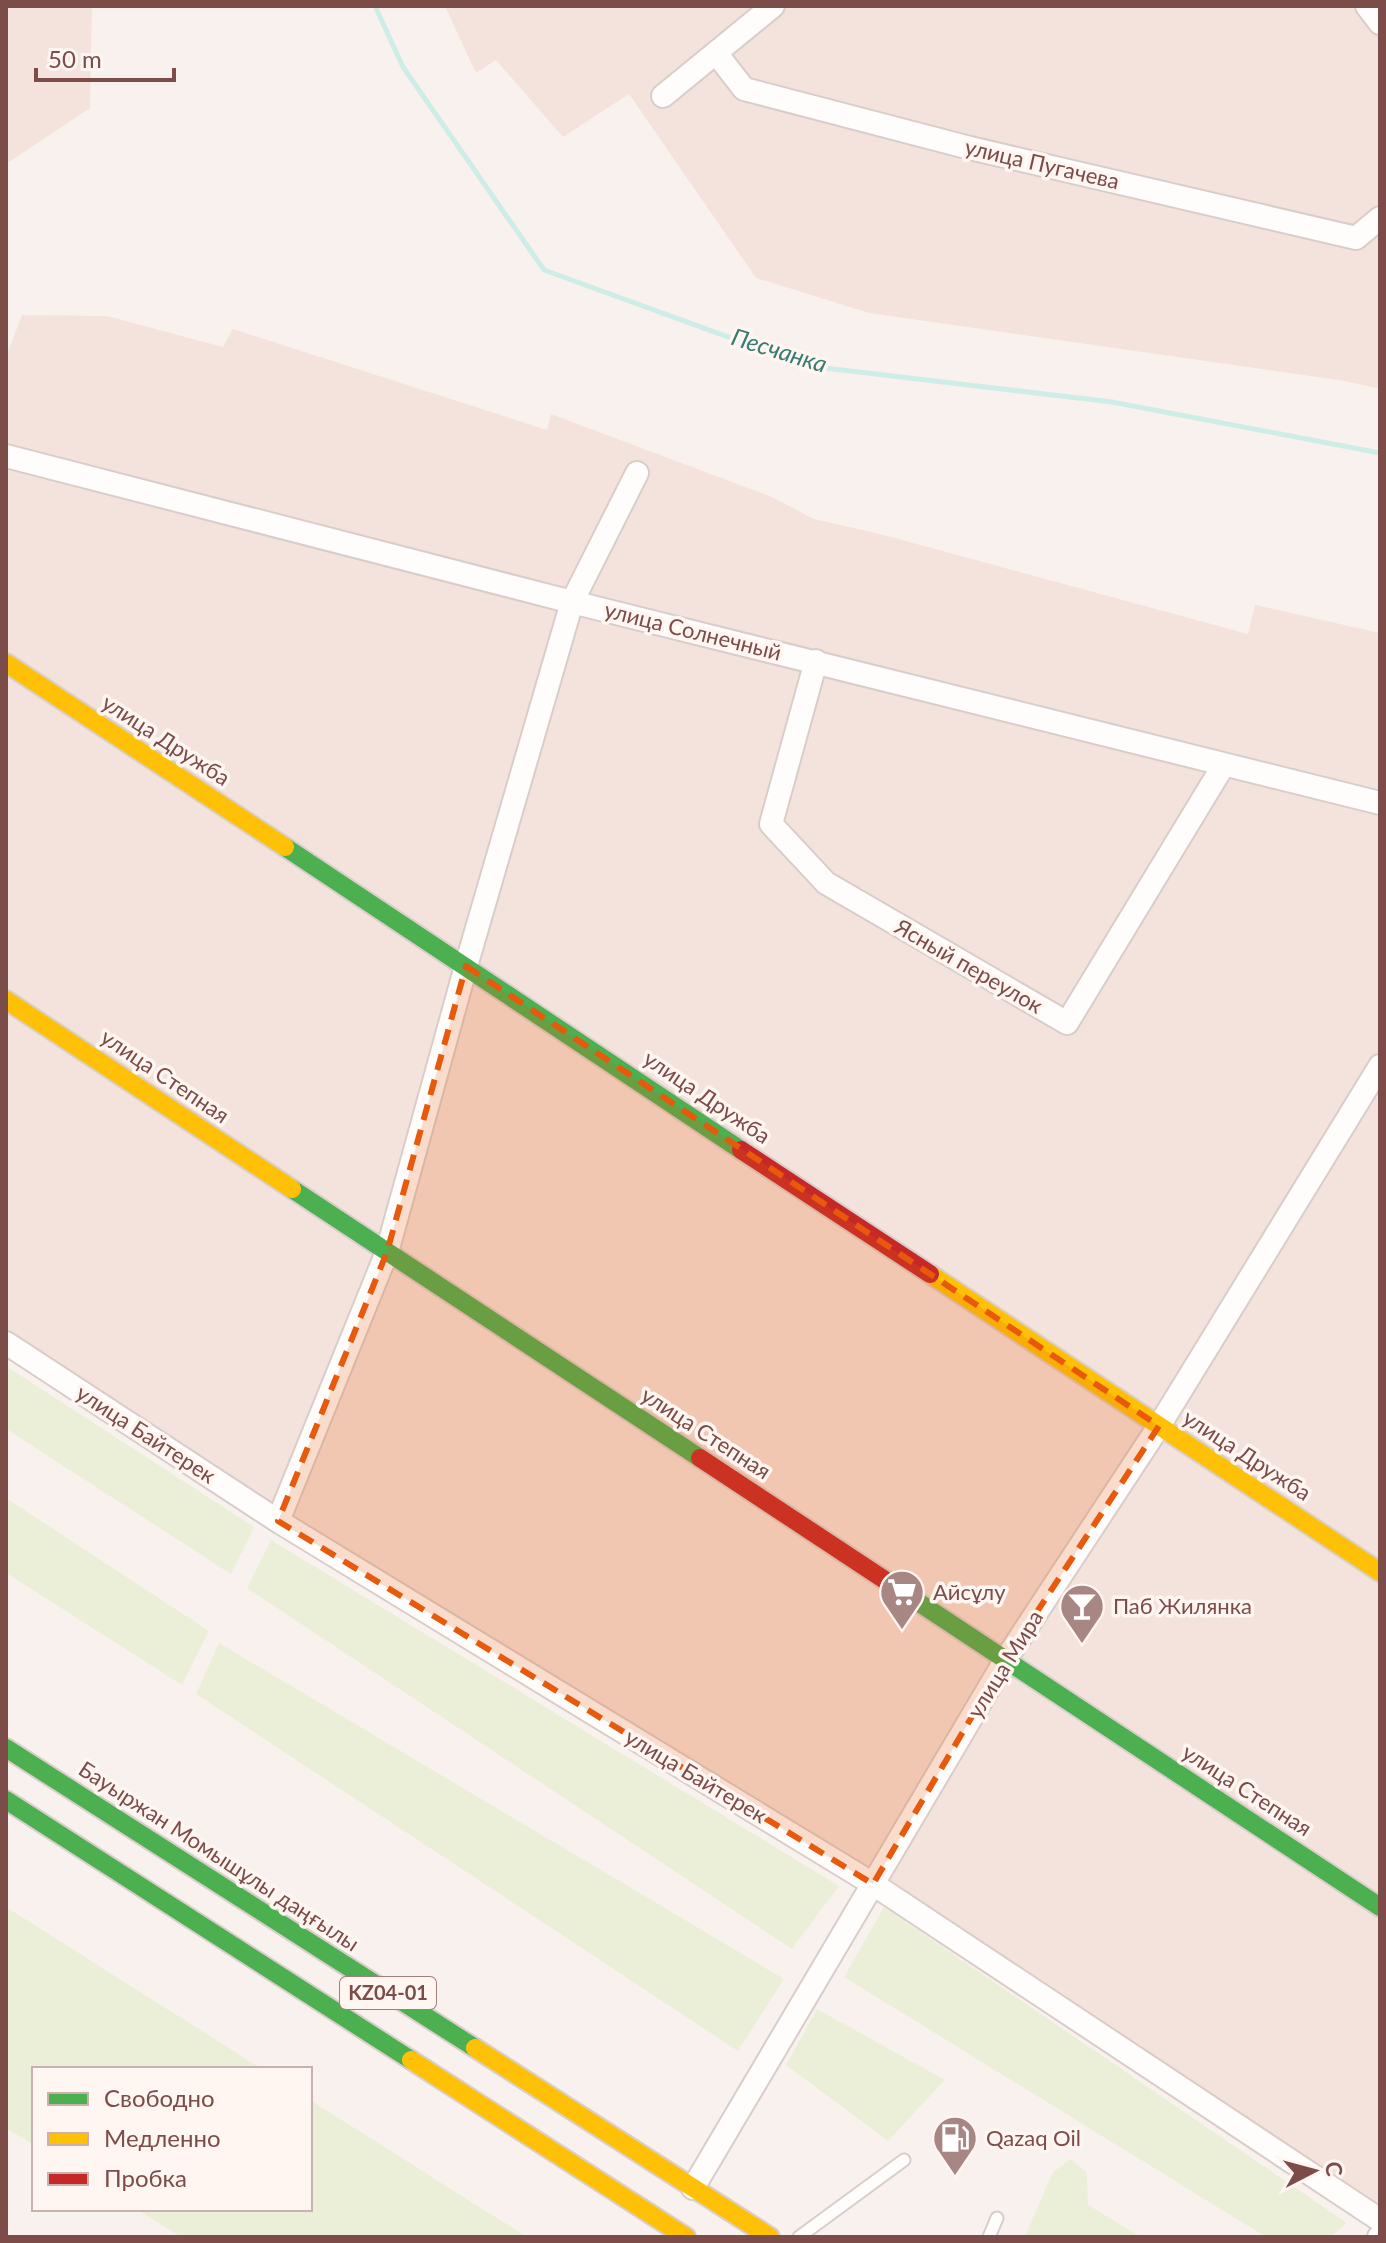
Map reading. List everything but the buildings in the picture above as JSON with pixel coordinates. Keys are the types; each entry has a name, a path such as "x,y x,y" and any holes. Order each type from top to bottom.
{"street":[{"path":"663,96 773,6"},
{"path":"1367,6 1380,23"},
{"name":"улица Пугачева","path":"716,53 744,89 970,148 1356,238 1380,218"},
{"name":"улица Солнечный","path":"6,456 572,602 1380,803"},
{"path":"278,1521 387,1252 572,602 637,473"},
{"name":"Ясный переулок","path":"816,661 771,824 826,883 1067,1023 1223,766"},
{"name":"улица Дружба","path":"6,663 1380,1572"},
{"name":"улица Степная","path":"6,1000 1380,1907"},
{"name":"улица Мира","path":"693,2188 1006,1659 1159,1426 1380,1066"},
{"name":"улица Байтерек","path":"6,1343 278,1521 873,1884 1380,2220"},
{"name":"Бауыржан Момышұлы даңғылы","path":"6,1748 770,2237"},
{"name":"KZ04-01","path":"6,1800 686,2237"}],"lane":[{"path":"799,2237 904,2160"},
{"path":"989,2237 997,2218"}],"highlighted area":[{"path":"466,966 1159,1426 1006,1659 873,1884 278,1521 387,1252"}],"shaded area":[{"path":"6,6 92,6 90,108 6,164"},
{"path":"445,6 1380,6 1380,389 1345,381 869,313 756,278 629,94 563,137 496,60 476,73"},
{"path":"22,315 107,316 223,347 233,329 547,430 551,414 772,497 814,519 880,534 1248,634 1255,605 1380,633 1380,2220 6,1343 6,357"}],"green space":[{"path":"6,1366 254,1527 231,1574 6,1429"},
{"path":"6,1498 209,1631 182,1685 6,1573"},
{"path":"271,1540 839,1886 792,1949 247,1588"},
{"path":"219,1643 784,1979 738,2051 196,1694"},
{"path":"6,1907 259,2067 32,2067 32,2144 6,2128"},
{"path":"884,1907 1347,2223 1330,2237 1266,2237 844,1977"},
{"path":"817,2009 945,2080 888,2141 786,2065"},
{"path":"312,2101 527,2237 181,2237 139,2211 312,2211"},
{"path":"1071,2159 1087,2173 1088,2205 1141,2237 1025,2236 1053,2172"}],"waterway":[{"name":"Песчанка","path":"375,6 403,67 544,270 808,366 1112,402 1380,453"}],"traffic: fast":[{"path":"285,847 741,1150"},
{"path":"292,1189 700,1458"},
{"path":"909,1596 1380,1907"},
{"path":"6,1748 475,2048"},
{"path":"6,1800 411,2060"}],"traffic: slow":[{"path":"6,663 285,847"},
{"path":"6,1000 292,1189"},
{"path":"930,1274 1380,1572"},
{"path":"475,2048 770,2237"},
{"path":"411,2060 686,2237"}],"traffic: jam":[{"path":"741,1150 930,1274"},
{"path":"700,1458 909,1596"}],"place":[{"name":"Айсұлу","path":"902,1631"},
{"name":"Паб Жилянка","path":"1082,1645"},
{"name":"Qazaq Oil","path":"955,2177"}]}
